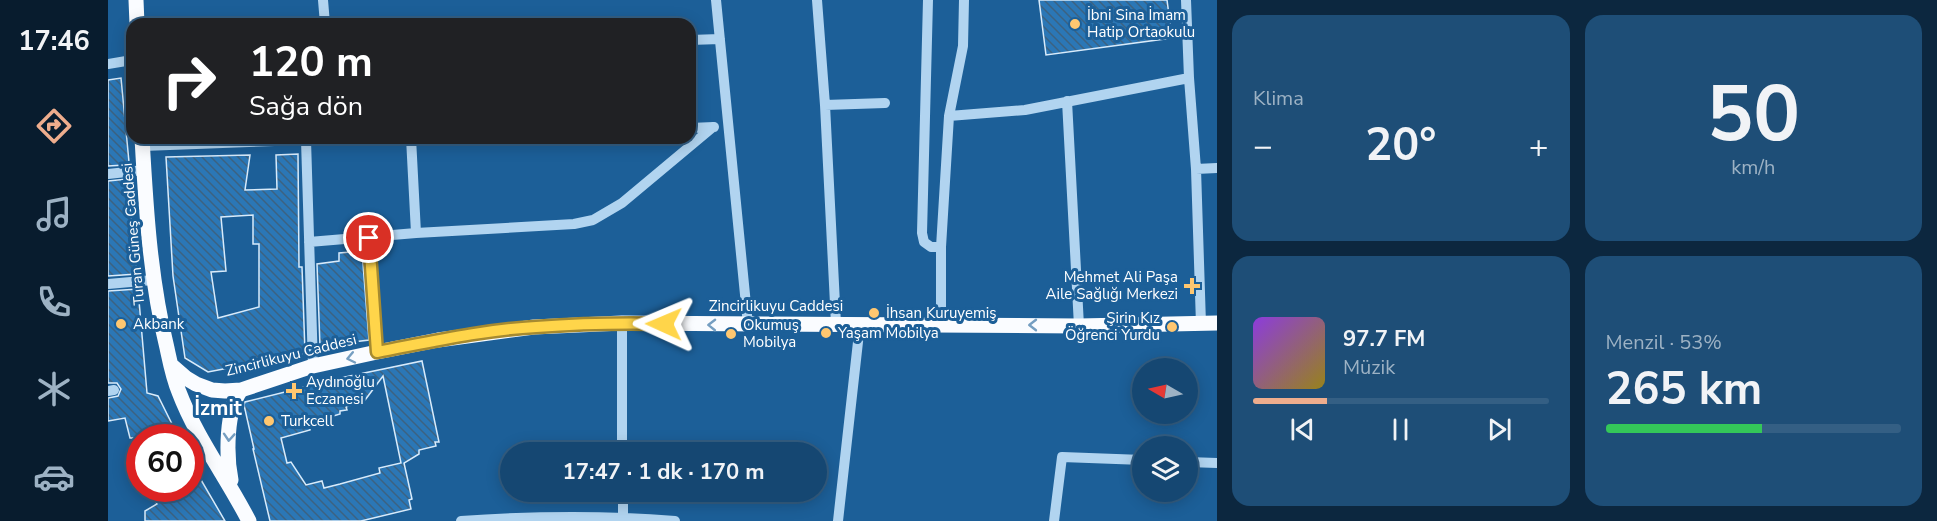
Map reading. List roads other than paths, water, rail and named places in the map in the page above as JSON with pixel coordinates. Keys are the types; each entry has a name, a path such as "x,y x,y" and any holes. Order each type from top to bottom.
{"main road":[{"path":"136,0 137,18"},
{"name":"Turan Güneş Caddesi","path":"143,144 153,280 177,387 213,457 232,487 247,520"},
{"name":"Zincirlikuyu Caddesi","path":"171,365 186,378 206,388 225,392 241,390 313,366 377,352 449,338 534,327 622,323 1079,326 1217,323"},
{"path":"232,487 228,467 230,428 235,397 241,390"}],"street":[{"path":"323,0 324,18"},
{"path":"716,0 748,325"},
{"path":"817,0 825,105 836,324"},
{"path":"927,0 922,233 924,242 931,247 941,247"},
{"path":"941,325 941,247 949,116 963,46 964,0"},
{"path":"1186,0 1196,169 1201,324"},
{"path":"696,40 720,39"},
{"path":"108,64 126,61"},
{"path":"949,116 1025,110 1189,78"},
{"path":"1067,101 1079,326"},
{"path":"825,105 885,103"},
{"path":"696,128 727,126"},
{"path":"696,141 713,127"},
{"path":"306,144 313,366"},
{"path":"411,144 416,233"},
{"path":"309,242 574,224 593,220 622,203 693,144"},
{"path":"1196,169 1217,168"},
{"path":"108,174 144,170"},
{"path":"369,238 377,352"},
{"path":"108,284 153,280"},
{"path":"622,323 622,442"},
{"path":"838,521 860,324"},
{"path":"1054,521 1062,457 1132,460"},
{"path":"1198,462 1217,463"},
{"path":"622,502 623,517"},
{"path":"460,521 565,516 675,521"}],"place":[{"name":"İbni Sina İmam Hatip Ortaokulu","path":"1075,24"},
{"name":"Mehmet Ali Paşa Aile Sağlığı Merkezi","path":"1192,286"},
{"name":"İhsan Kuruyemiş","path":"874,313"},
{"name":"Akbank","path":"121,324"},
{"name":"Şirin Kız Öğrenci Yurdu","path":"1172,327"},
{"name":"Yaşam Mobilya","path":"826,333"},
{"name":"Okumuş Mobilya","path":"731,334"},
{"name":"Aydınoğlu Eczanesi","path":"294,391"},
{"name":"Turkcell","path":"269,421"}],"district":[{"name":"İzmit","path":"218,408"}]}
